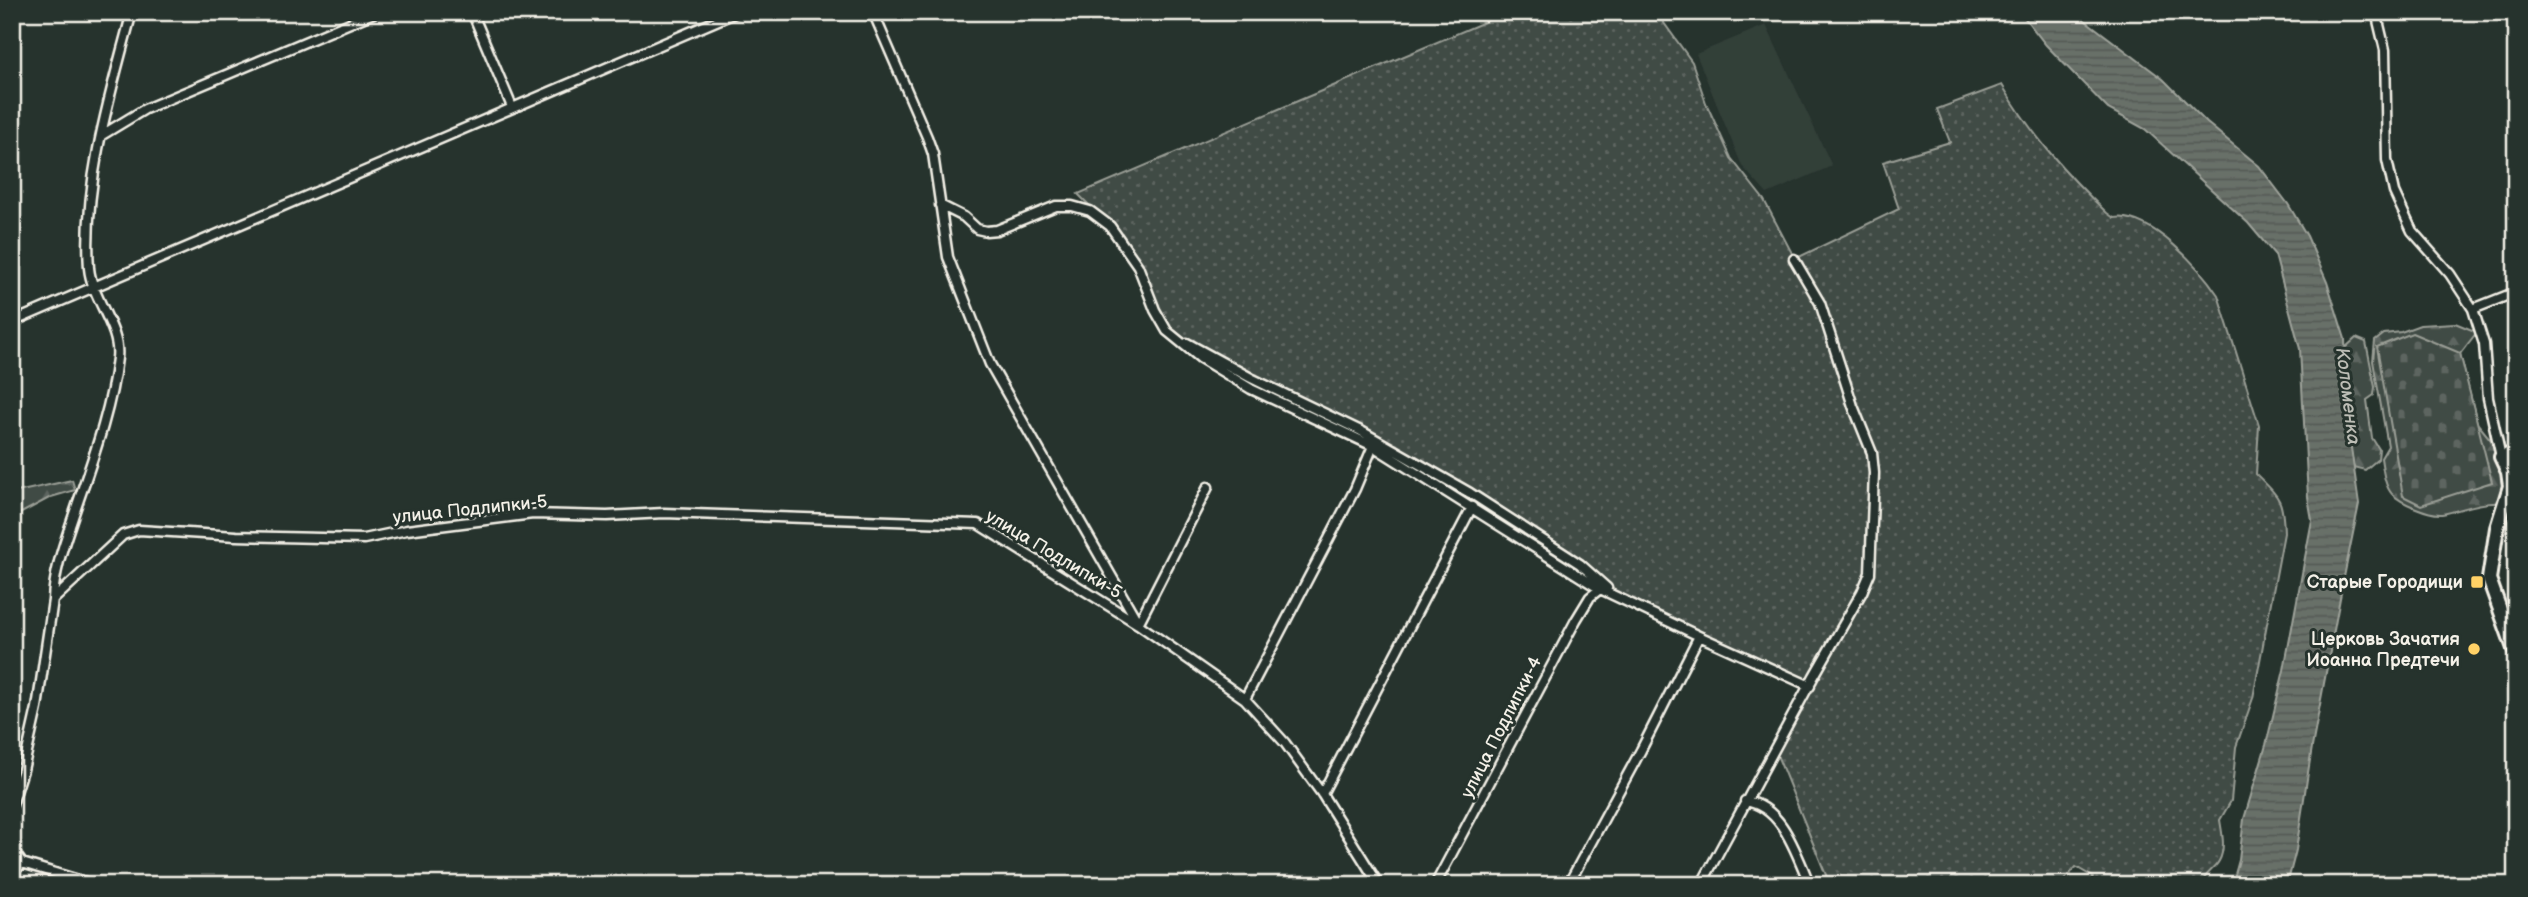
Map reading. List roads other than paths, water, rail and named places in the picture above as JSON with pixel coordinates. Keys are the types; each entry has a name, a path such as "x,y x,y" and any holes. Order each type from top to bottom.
{"street":[{"path":"12,805 37,708 54,600 54,583 99,436 117,360 118,346 93,288 89,270 89,226 102,135 132,12"},
{"path":"102,135 145,109 376,12"},
{"path":"472,12 512,107"},
{"path":"12,322 737,12"},
{"path":"873,12 933,154 948,257 990,365 1139,624 1245,699 1285,743 1322,794 1379,885"},
{"path":"2376,12 2385,50 2387,160 2393,192 2412,231 2450,274 2473,309 2484,344 2488,398 2501,457 2513,485 2497,528 2489,579 2516,654"},
{"path":"940,205 964,217 977,229 986,231 997,230 1056,206 1072,206 1090,211 1110,226 1138,266 1155,310 1167,331 1200,358 1251,389 1373,446 1600,589 1810,686"},
{"path":"1702,885 1745,801 1868,580 1872,549 1872,453 1853,406 1820,303 1794,259"},
{"path":"2473,309 2516,292"},
{"path":"1167,331 1251,379 1361,431 1470,493 1580,564 1612,593"},
{"path":"1245,699 1355,489 1373,446"},
{"path":"2501,457 2516,448"},
{"path":"2501,457 2516,459"},
{"path":"1139,624 1208,487"},
{"path":"1322,794 1472,508"},
{"name":"улица Подлипки-5","path":"54,600 123,535 139,530 236,536 364,539 407,530 533,514 607,516 664,513 978,524 1139,624"},
{"name":"улица Подлипки-4","path":"1435,885 1570,630 1590,597 1600,589"},
{"path":"1568,885 1699,636"},
{"path":"1745,801 1758,803 1771,812 1787,835 1810,885"},
{"path":"12,849 22,863 95,885"},
{"path":"12,874 22,863"}],"place":[{"name":"Старые Городищи","path":"2477,582"},
{"name":"Церковь Зачатия Иоанна Предтечи","path":"2474,649"}],"water label":[{"name":"Коломенка","path":"2349,396"}]}
